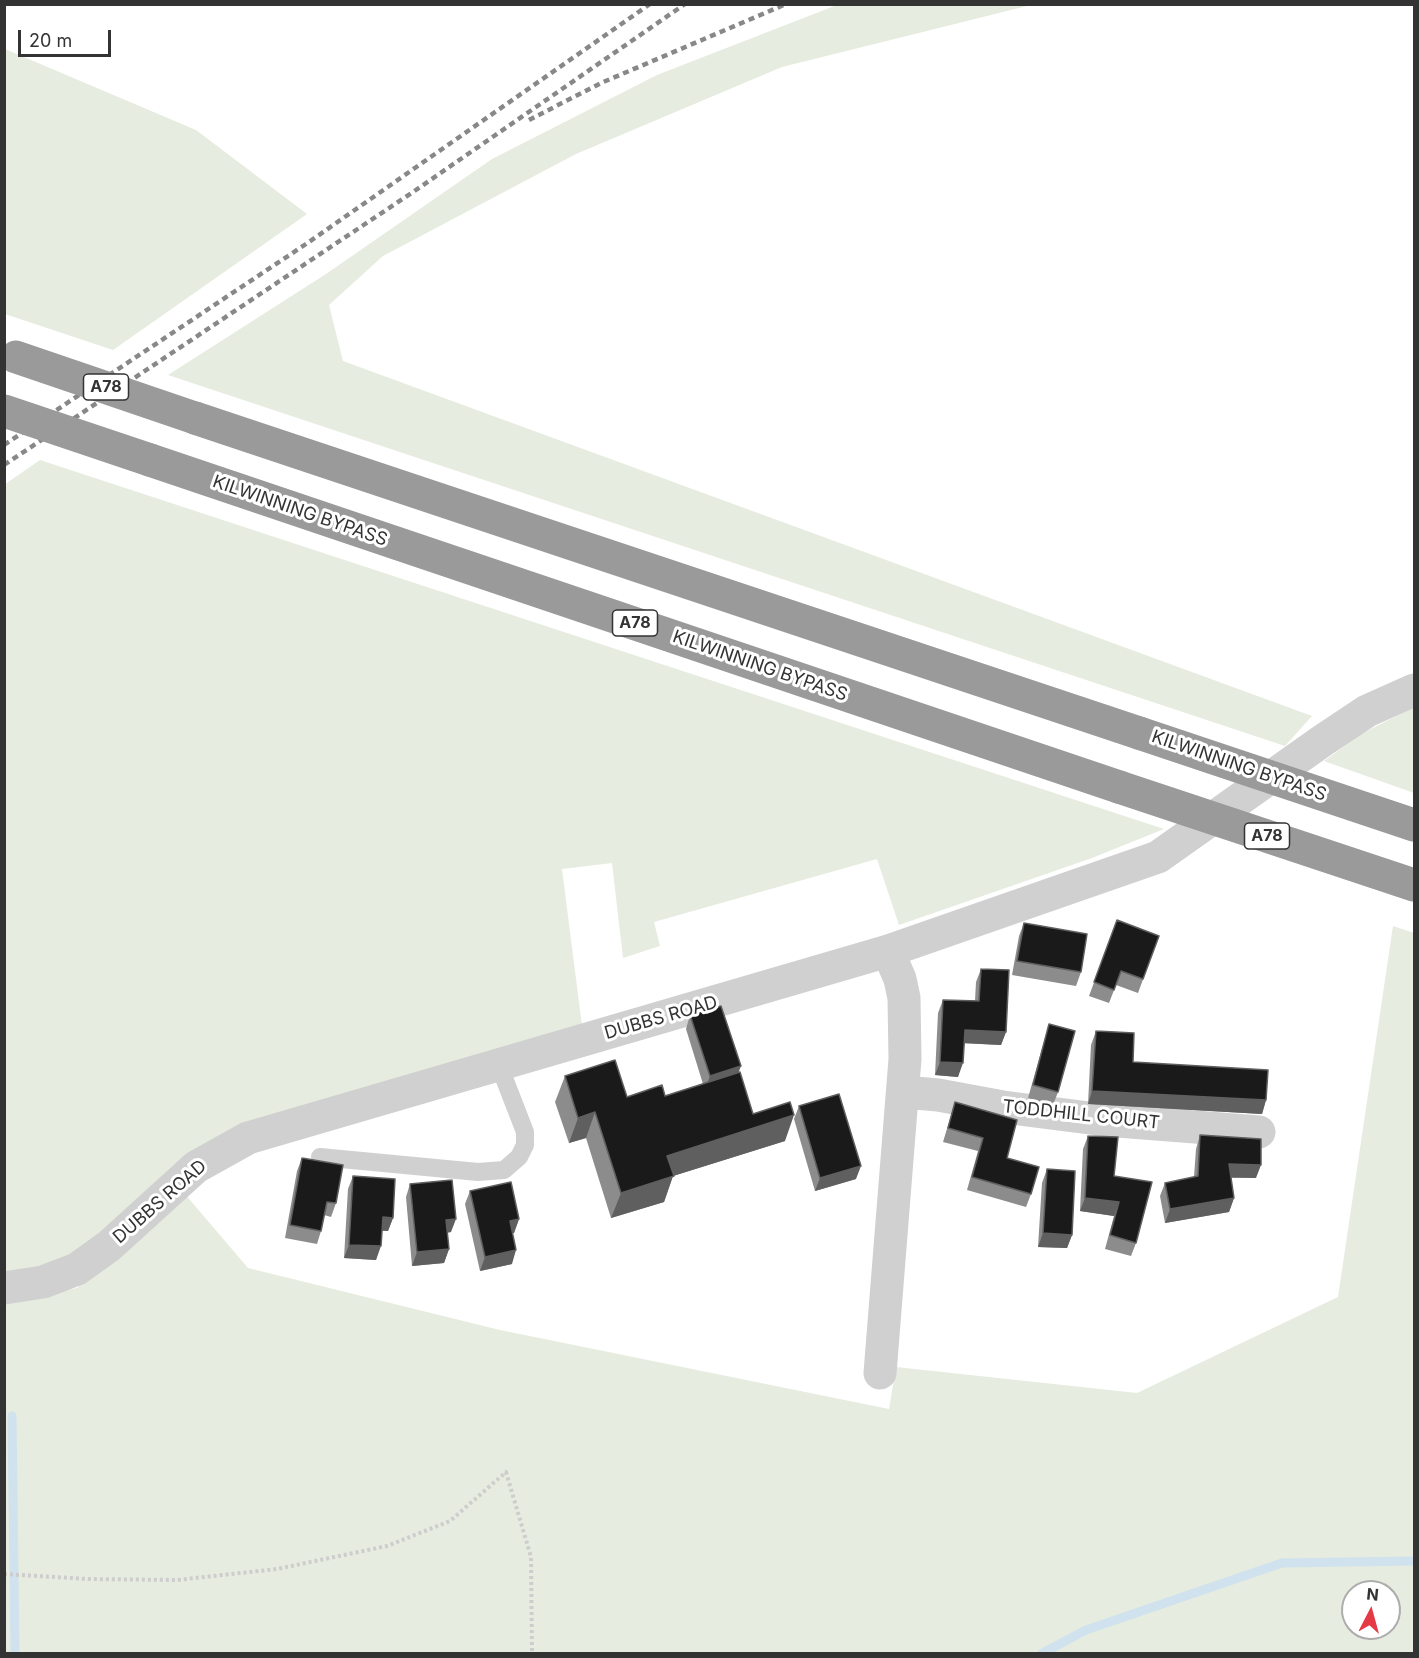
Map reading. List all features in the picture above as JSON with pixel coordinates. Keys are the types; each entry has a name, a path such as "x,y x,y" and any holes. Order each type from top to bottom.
{"highway":[{"name":"KILWINNING BYPASS","path":"10,355 1414,825"},
{"name":"KILWINNING BYPASS","path":"4,411 1414,885"}],"street":[{"name":"DUBBS ROAD","path":"4,1288 43,1282 77,1269 109,1246 196,1167 248,1138 888,951 1158,857 1367,711 1414,690"},
{"path":"880,1373 904,1092 904,998 900,979 888,951"},
{"name":"TODDHILL COURT","path":"904,1092 1095,1119 1258,1132"}],"lane":[{"path":"320,1157 478,1172 504,1170 519,1157 525,1145 525,1132 499,1065"}],"path":[{"path":"4,1574 88,1580 177,1580 277,1569 387,1546 450,1521 506,1472 531,1557 532,1653"}],"shaded area":[{"path":"837,5 1031,5 782,67 576,154 383,256 329,305 343,361 1312,716 1285,746 168,375 326,274 492,159 657,75"},
{"path":"5,49 196,130 307,214 113,350 5,314"},
{"path":"40,460 1164,829 1092,858 899,925 877,859 654,922 660,946 623,958 612,863 562,869 582,1026 322,1101 77,1255 23,1273 5,1272 4,485"},
{"path":"1414,707 1414,793 1324,761 1361,734"},
{"path":"1393,926 1414,933 1414,1653 5,1653 4,1303 77,1288 184,1193 248,1268 500,1330 889,1409 896,1367 1137,1393 1338,1297"}],"building":[{"path":"1117,920 1159,936 1143,979 1121,971 1114,990 1094,982"},
{"path":"1024,923 1087,934 1081,972 1017,961"},
{"path":"981,969 1009,970 1006,1032 965,1030 963,1063 940,1062 943,1000 979,1001"},
{"path":"721,1006 741,1066 710,1076 690,1015"},
{"path":"1049,1024 1075,1031 1058,1092 1033,1085"},
{"path":"1096,1031 1134,1033 1133,1062 1268,1070 1266,1100 1092,1091"},
{"path":"615,1060 627,1097 662,1085 665,1096 740,1072 753,1114 790,1102 794,1115 667,1156 674,1176 621,1193 595,1112 578,1118 565,1076"},
{"path":"839,1094 861,1166 820,1178 799,1106"},
{"path":"955,1102 1017,1120 1007,1158 1039,1167 1031,1194 972,1177 983,1138 948,1128"},
{"path":"1200,1135 1261,1139 1261,1165 1229,1164 1234,1198 1170,1209 1165,1183 1198,1176"},
{"path":"1088,1136 1118,1137 1114,1176 1152,1182 1136,1243 1110,1235 1119,1202 1085,1198"},
{"path":"302,1158 343,1165 336,1203 327,1202 321,1231 290,1225"},
{"path":"1047,1169 1075,1171 1072,1235 1043,1233"},
{"path":"353,1176 395,1179 393,1218 383,1217 381,1246 349,1245"},
{"path":"452,1180 456,1219 446,1220 449,1249 417,1252 410,1184"},
{"path":"511,1182 519,1219 510,1221 516,1250 485,1257 470,1191"}],"waterway":[{"path":"12,1416 15,1654"},
{"path":"1041,1654 1086,1630 1282,1563 1414,1561"}],"railway":[{"path":"4,445 306,244 650,4"},
{"path":"4,465 413,192 685,4"},
{"path":"529,120 601,83 786,4"}]}
